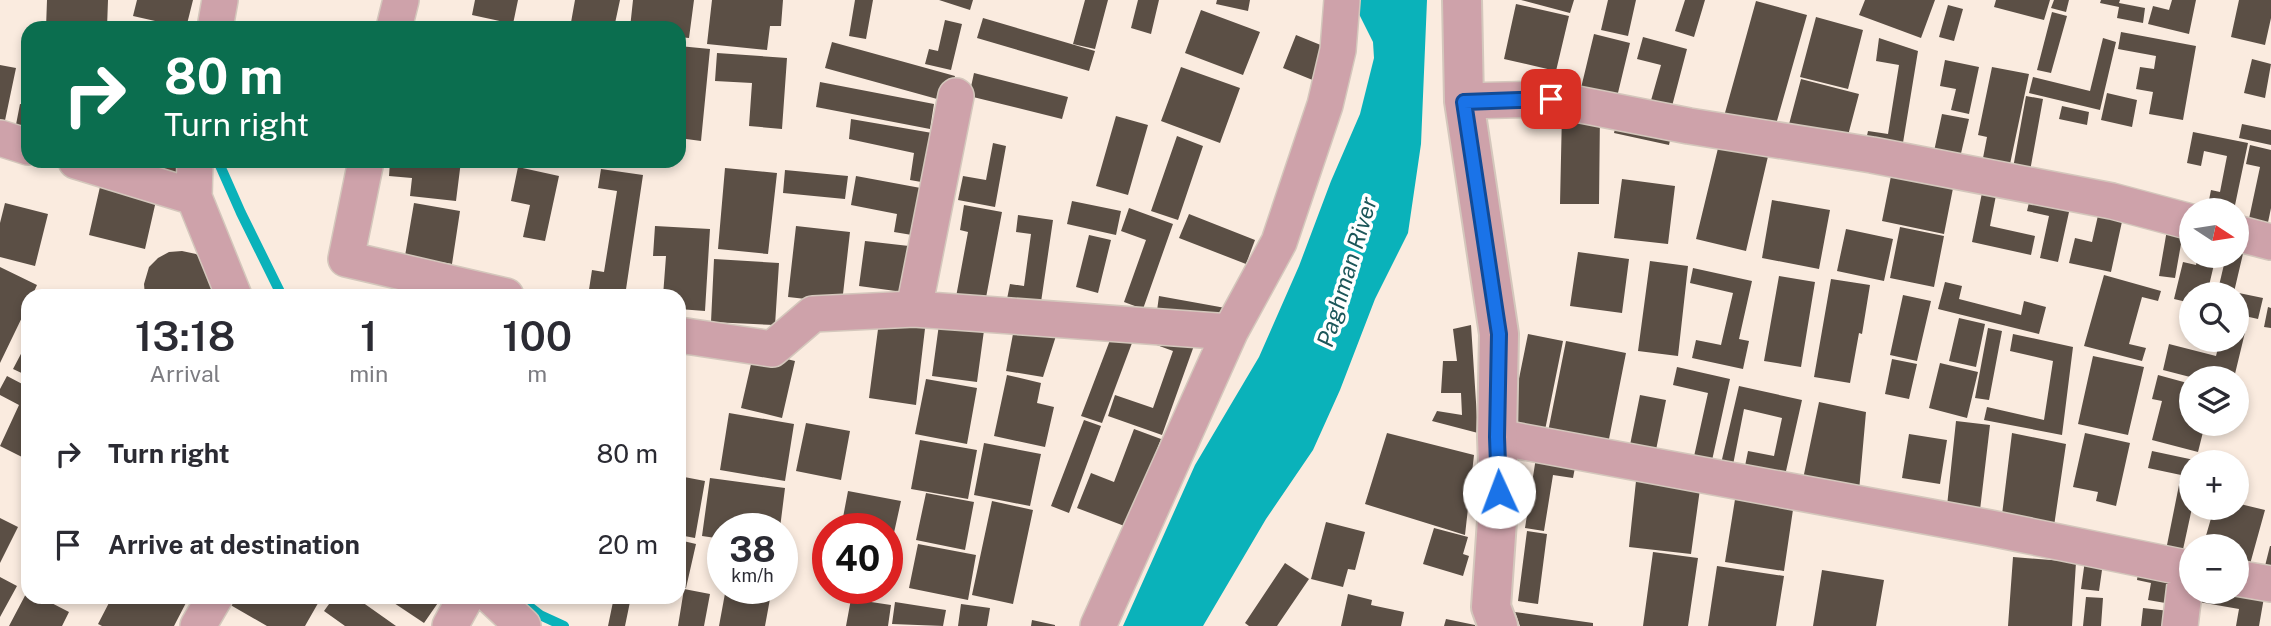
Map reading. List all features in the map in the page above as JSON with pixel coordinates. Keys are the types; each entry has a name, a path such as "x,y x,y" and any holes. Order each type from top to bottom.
{"street":[{"path":"216,21 220,0"},
{"path":"396,21 401,0"},
{"path":"1098,626 1230,332 1279,242 1325,106 1338,50 1342,0"},
{"path":"1462,0 1464,102 1499,334 1499,492 1492,607 1498,626"},
{"path":"914,309 956,96"},
{"path":"1464,102 1551,99 1689,126 1926,165 2112,201 2179,219"},
{"path":"0,138 21,145"},
{"path":"99,168 194,197"},
{"path":"195,168 194,197 231,289"},
{"path":"365,168 346,259 476,289"},
{"path":"2249,236 2271,242"},
{"path":"686,336 772,349 813,314 914,309 1230,332"},
{"path":"1497,437 1990,528 2179,566"},
{"path":"2249,580 2271,584"},
{"path":"198,626 211,604"},
{"path":"450,626 462,604"},
{"path":"499,604 523,626"},
{"path":"2180,626 2183,604"}],"water":[{"name":"Paghman River","path":"1358,0 1427,0 1421,144 1408,233 1375,299 1340,390 1313,450 1266,519 1203,626 1123,626 1195,465 1259,357 1360,114 1374,58 1373,42 1359,14"}],"building":[{"path":"47,0 108,0 107,21 46,21"},
{"path":"137,0 193,0 188,21 155,21 133,16"},
{"path":"475,0 518,0 514,21 472,15"},
{"path":"575,0 620,0 616,21 571,21"},
{"path":"633,0 694,0 689,38 686,38 686,21 631,21"},
{"path":"712,0 783,0 781,26 770,26 767,50 707,44"},
{"path":"855,0 873,0 866,39 849,36"},
{"path":"939,0 973,0 970,10"},
{"path":"1085,0 1108,0 1095,49 1073,44"},
{"path":"1138,0 1159,0 1151,34 1131,28"},
{"path":"1217,0 1250,0 1248,11 1216,4"},
{"path":"1521,0 1574,0 1570,13"},
{"path":"1608,0 1636,0 1628,36 1601,30"},
{"path":"1685,0 1705,0 1694,37 1675,31"},
{"path":"1865,0 1935,0 1921,38 1859,15"},
{"path":"1996,0 2050,0 2044,20 1994,7"},
{"path":"2054,0 2069,0 2066,12 2051,8"},
{"path":"2101,0 2120,0 2119,3 2145,8 2143,23 2117,18 2119,7 2100,3"},
{"path":"2172,0 2196,0 2189,34 2148,24 2153,6 2169,10"},
{"path":"2239,0 2271,0 2271,18 2265,45 2231,37"},
{"path":"1756,1 1807,15 1773,135 1723,120"},
{"path":"1516,4 1569,16 1556,71 1504,59"},
{"path":"1948,5 1963,9 1954,41 1939,37"},
{"path":"1201,10 1260,32 1243,75 1185,53"},
{"path":"2052,12 2067,16 2051,73 2037,70"},
{"path":"1816,17 1863,30 1848,89 1800,77"},
{"path":"983,18 1095,51 1089,71 977,38"},
{"path":"945,20 962,24 951,70 925,64 929,49 938,51"},
{"path":"2121,32 2196,46 2183,120 2149,114 2153,92 2136,89 2140,67 2154,69 2156,56 2118,49"},
{"path":"1594,34 1630,43 1617,97 1581,88"},
{"path":"1296,35 1333,50 1320,83 1283,68"},
{"path":"1643,37 1687,49 1671,110 1650,104 1661,65 1637,59"},
{"path":"1879,38 1918,51 1901,155 1864,149 1868,131 1888,134 1899,65 1876,61"},
{"path":"2103,38 2116,42 2100,110 2029,93 2033,77 2090,91"},
{"path":"832,42 955,76 948,102 825,68"},
{"path":"686,47 710,49 701,141 686,139"},
{"path":"717,53 787,58 782,129 749,126 752,83 715,81"},
{"path":"2252,59 2271,64 2265,98 2244,93"},
{"path":"1945,60 1979,67 1969,114 1951,110 1956,89 1940,86"},
{"path":"0,65 16,68 3,130 0,129"},
{"path":"1181,67 1240,88 1220,143 1161,121"},
{"path":"1992,67 2029,74 2010,164 1983,158 1987,137 1978,135"},
{"path":"974,73 1068,97 1062,119 969,96"},
{"path":"1801,79 1859,94 1846,143 1788,128"},
{"path":"820,82 934,104 930,129 816,107"},
{"path":"2107,93 2137,100 2132,127 2101,120"},
{"path":"2026,96 2043,99 2030,171 2013,168"},
{"path":"20,104 21,104 21,136 14,135"},
{"path":"2062,106 2089,112 2087,125 2059,119"},
{"path":"1562,112 1600,112 1599,204 1560,204"},
{"path":"1942,114 1969,119 1959,162 1933,156"},
{"path":"1618,115 1673,126 1669,145 1614,133"},
{"path":"1116,116 1148,125 1128,195 1096,186"},
{"path":"851,119 938,134 927,183 910,180 914,153 849,139"},
{"path":"2242,124 2271,130 2271,145 2239,138"},
{"path":"2193,132 2248,143 2237,198 2209,198 2211,190 2220,192 2227,156 2204,151 2201,166 2187,163"},
{"path":"1177,136 1203,146 1178,220 1151,211"},
{"path":"1720,140 1769,152 1746,251 1696,239"},
{"path":"993,143 1006,146 995,207 958,200 963,176 986,180"},
{"path":"2250,145 2271,150 2271,208 2266,232 2249,228 2260,167 2246,164"},
{"path":"1894,161 1956,173 1944,234 1882,221"},
{"path":"148,168 179,168 179,178"},
{"path":"390,168 460,168 456,201 410,196 412,178 389,176"},
{"path":"518,168 559,176 545,241 523,237 530,205 511,201"},
{"path":"725,168 777,173 768,254 718,249"},
{"path":"601,169 643,175 626,289 589,289 592,270 604,272 617,191 598,188"},
{"path":"785,170 848,176 845,199 783,193"},
{"path":"856,176 926,189 918,236 894,232 897,214 851,205"},
{"path":"102,178 158,192 145,249 89,235"},
{"path":"1622,179 1675,186 1668,244 1614,238"},
{"path":"1984,183 1998,185 1990,226 2035,236 2031,255 1972,242"},
{"path":"2031,194 2071,203 2058,262 2040,258 2049,216 2027,211"},
{"path":"1772,200 1830,210 1819,269 1762,258"},
{"path":"1072,201 1121,211 1116,235 1067,224"},
{"path":"5,203 48,214 35,266 0,257 0,223"},
{"path":"414,203 460,211 452,264 405,256"},
{"path":"964,205 1002,212 985,303 956,297 968,232 960,230"},
{"path":"1129,208 1173,224 1143,309 1124,302 1146,240 1121,231"},
{"path":"2099,211 2123,217 2111,272 2069,263 2075,238 2092,242"},
{"path":"1189,214 1255,240 1246,264 1179,238"},
{"path":"1018,215 1053,220 1040,309 1006,304 1010,284 1024,286 1031,234 1016,232"},
{"path":"2168,224 2179,226 2179,255 2175,278 2159,276"},
{"path":"655,226 710,229 705,311 686,310 686,289 664,289 666,256 653,256"},
{"path":"796,226 850,232 842,303 788,297"},
{"path":"1900,227 1944,236 1934,287 1890,278"},
{"path":"1846,229 1893,239 1884,281 1837,271"},
{"path":"1089,235 1111,240 1098,293 1076,287"},
{"path":"865,241 909,246 903,292 859,286"},
{"path":"169,252 196,254 205,262 214,289 144,289 149,267"},
{"path":"1578,252 1629,259 1622,313 1570,306"},
{"path":"714,259 779,263 775,325 711,322"},
{"path":"1650,261 1688,266 1678,356 1638,351"},
{"path":"0,267 37,285 35,289 21,289 21,320 0,363"},
{"path":"1693,268 1752,281 1739,339 1749,341 1743,369 1692,358 1696,340 1721,345 1733,293 1690,283"},
{"path":"2182,268 2213,268 2210,282 2179,282 2179,300 2174,299"},
{"path":"2223,268 2240,268 2236,282 2220,282"},
{"path":"2104,275 2161,291 2158,301 2142,297 2129,344 2146,348 2142,361 2084,346"},
{"path":"1779,276 1815,282 1801,367 1764,361"},
{"path":"1831,279 1870,285 1850,383 1814,377"},
{"path":"1945,282 1962,286 1959,299 2021,315 2024,301 2046,307 2039,334 1938,309"},
{"path":"1903,295 1931,301 1917,361 1890,355"},
{"path":"2249,295 2263,298 2258,319 2249,317"},
{"path":"1159,296 1231,309 1227,331 1156,318"},
{"path":"2268,307 2271,308 2271,328 2264,327"},
{"path":"880,314 926,320 916,405 869,398"},
{"path":"940,317 985,323 977,382 932,376"},
{"path":"1016,318 1060,323 1043,377 1006,371"},
{"path":"1959,318 1985,324 1976,367 1949,361"},
{"path":"1471,325 1478,433 1432,421 1437,411 1462,415 1461,393 1441,393 1443,361 1457,361 1453,329"},
{"path":"1115,327 1135,335 1102,423 1081,416"},
{"path":"1160,328 1196,340 1162,435 1108,416 1115,395 1153,408 1173,351 1154,344"},
{"path":"1988,328 2002,331 1989,400 1975,398"},
{"path":"1528,334 1563,341 1544,435 1509,428"},
{"path":"2013,334 2073,347 2062,435 1984,420 1987,407 2044,420 2053,361 2010,351"},
{"path":"1566,341 1626,353 1607,449 1547,437"},
{"path":"2169,344 2179,347 2179,352 2200,352 2216,356 2217,352 2240,352 2237,366 2179,366 2179,374 2163,370"},
{"path":"754,351 795,361 782,418 741,408"},
{"path":"21,354 21,373 13,369"},
{"path":"2093,356 2144,367 2128,435 2078,424"},
{"path":"1892,359 1917,364 1909,399 1885,394"},
{"path":"1940,363 1978,372 1967,418 1929,408"},
{"path":"1677,367 1730,379 1711,465 1693,461 1708,393 1673,385"},
{"path":"1007,375 1041,383 1037,403 1054,407 1045,447 994,436"},
{"path":"2158,375 2179,381 2179,436 2202,436 2198,450 2152,440 2162,401 2152,399"},
{"path":"7,376 21,383 21,456 0,446 19,405 0,395"},
{"path":"926,379 977,388 967,444 915,434"},
{"path":"1739,386 1802,400 1784,480 1744,471 1748,451 1774,456 1782,418 1744,409 1732,470 1720,468"},
{"path":"1640,395 1666,400 1655,455 1629,450"},
{"path":"1819,402 1866,412 1859,491 1803,479"},
{"path":"729,413 794,424 785,481 720,470"},
{"path":"1084,420 1101,426 1069,513 1051,506"},
{"path":"1956,421 1990,425 1980,510 1947,506"},
{"path":"806,423 850,431 841,480 796,471"},
{"path":"1134,429 1161,439 1127,527 1077,508 1091,473 1114,482"},
{"path":"1387,433 1474,455 1465,535 1365,504"},
{"path":"2012,433 2066,444 2053,533 2001,523"},
{"path":"2085,433 2130,443 2116,506 2096,501 2098,492 2073,487"},
{"path":"1909,434 1947,440 1940,484 1902,478"},
{"path":"920,440 977,450 968,499 911,489"},
{"path":"984,443 1041,454 1030,506 974,495"},
{"path":"1537,451 1577,457 1573,478 1553,475 1544,531 1525,528"},
{"path":"2152,451 2179,457 2179,475 2148,468"},
{"path":"686,477 705,481 695,538 686,536"},
{"path":"710,478 785,488 782,513 707,513 707,537 702,536"},
{"path":"1636,481 1700,489 1691,554 1629,547"},
{"path":"2179,485 2179,520 2189,520 2186,534 2179,534 2179,553 2166,550"},
{"path":"1737,487 1795,496 1784,571 1725,562"},
{"path":"848,491 901,501 898,513 844,513"},
{"path":"926,493 974,502 965,550 916,540"},
{"path":"992,501 1033,510 1013,604 972,595"},
{"path":"2249,506 2265,510 2249,568 2249,534 2206,534 2211,520 2249,520"},
{"path":"0,518 18,527 0,563"},
{"path":"1326,522 1365,532 1355,570 1348,569 1343,587 1311,579"},
{"path":"1434,528 1468,537 1463,554 1469,556 1463,576 1423,564"},
{"path":"1527,531 1547,534 1538,604 1518,601"},
{"path":"686,542 696,544 686,588"},
{"path":"918,544 976,555 968,600 909,588"},
{"path":"2271,546 2271,567 2265,566"},
{"path":"1653,552 1698,558 1688,626 1643,626"},
{"path":"2086,553 2104,556 2099,591 2081,589"},
{"path":"2013,557 2076,562 2072,626 2008,626"},
{"path":"1285,563 1309,579 1277,626 1249,626 1245,623"},
{"path":"1717,566 1784,576 1776,626 1708,626"},
{"path":"2139,566 2179,573 2177,605 2148,600 2151,583 2137,580"},
{"path":"1822,570 1884,580 1876,626 1813,626"},
{"path":"0,577 17,586 0,617"},
{"path":"2266,586 2259,626 2236,626 2239,609 2210,604 2249,604 2249,589"},
{"path":"686,589 707,593 704,626 678,626 682,604 686,604"},
{"path":"1348,594 1372,600 1371,605 1404,612 1401,626 1341,626"},
{"path":"2086,597 2103,598 2101,626 2083,626"},
{"path":"21,603 54,604 69,612 62,626 9,626"},
{"path":"108,604 185,604 174,626 98,624"},
{"path":"229,604 318,604 305,626 267,626"},
{"path":"329,604 365,604 396,626 345,626 324,611"},
{"path":"396,604 437,604 424,623"},
{"path":"613,604 630,604 625,626 608,626"},
{"path":"723,604 769,604 765,626 719,626"},
{"path":"850,604 891,605 888,626 846,626"},
{"path":"895,604 946,610 943,626 892,624"},
{"path":"961,604 990,608 987,626 958,626"},
{"path":"2143,608 2178,612 2176,626 2141,626"},
{"path":"1515,612 1593,623 1593,626 1520,626"},
{"path":"1446,619 1475,625 1475,626 1444,626"},
{"path":"1032,620 1055,625 1055,626 1031,626"}],"waterway":[{"path":"221,168 279,289"},
{"path":"526,604 540,615 564,626"}],"route":[{"path":"1499,492 1499,334 1464,102 1551,99"}]}
